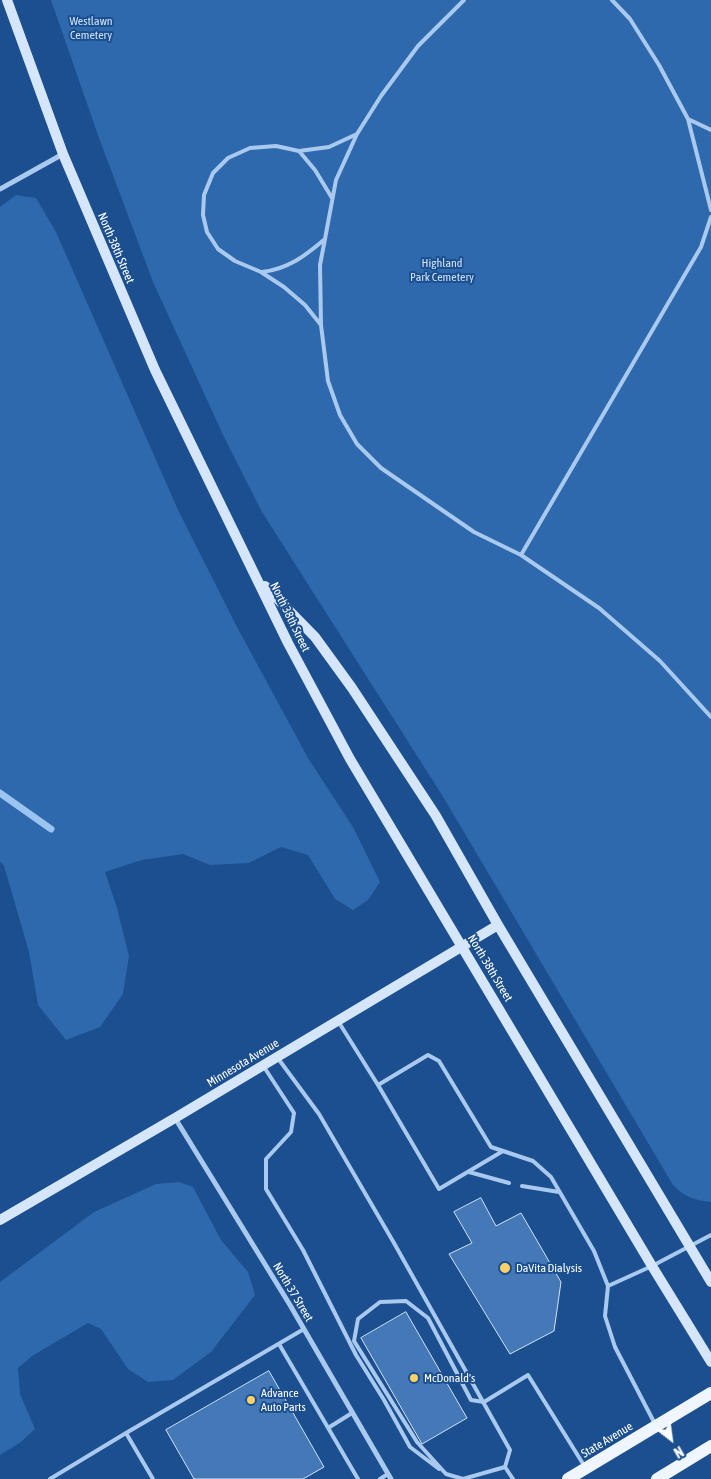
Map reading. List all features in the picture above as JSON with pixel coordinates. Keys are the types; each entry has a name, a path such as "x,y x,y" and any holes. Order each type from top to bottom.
{"main road":[{"name":"North 38th Street","path":"7,0 63,154 155,370 293,651 350,759 711,1362"},
{"name":"North 38th Street","path":"259,580 315,637 352,688 436,816 498,925 711,1282"},
{"name":"Minnesota Avenue","path":"0,1220 498,925"},
{"name":"State Avenue","path":"568,1479 711,1393"},
{"path":"657,1479 711,1446"}],"street":[{"path":"0,190 63,154"},
{"name":"North 37 Street","path":"175,1118 304,1329 389,1476"}],"lane":[{"path":"464,0 418,46 356,134 336,180 320,265 321,325 328,381 340,415 357,444 381,468 474,532 521,555 599,608 660,660 711,717"},
{"path":"612,0 634,27 659,65 688,119 711,210"},
{"path":"688,119 711,130"},
{"path":"321,325 305,305 284,287 261,272 235,261 218,249 207,232 202,216 204,195 213,173 228,158 250,148 276,146 299,151 329,147 356,134"},
{"path":"299,151 315,170 332,199"},
{"path":"521,555 701,247 711,217"},
{"path":"261,272 288,266 306,255 325,239"},
{"path":"338,1020 439,1189 503,1151"},
{"path":"378,1085 428,1055 439,1061 491,1147 533,1161 551,1177 594,1251 608,1286 605,1316 615,1347 656,1426"},
{"path":"277,1057 319,1114 484,1402 510,1450 505,1467"},
{"path":"263,1065 294,1113 291,1132 266,1159 266,1189 303,1250 356,1356 384,1400 410,1447 446,1474 463,1479 505,1467"},
{"path":"469,1172 509,1183"},
{"path":"522,1186 559,1192"},
{"path":"608,1286 652,1266 711,1235"},
{"path":"446,1474 417,1442 354,1341 358,1319 380,1302 406,1301 428,1318 471,1400 484,1402 528,1375 586,1468"},
{"path":"50,1479 304,1329"},
{"path":"279,1344 358,1479"},
{"path":"328,1428 352,1413"},
{"path":"126,1433 153,1479"},
{"path":"505,1467 513,1479"},
{"path":"380,1479 389,1476"}],"green space":[{"name":"Highland Park Cemetery","path":"51,0 711,0 711,1202 690,1197 673,1185 442,795 262,512 224,437 153,282 99,138"},
{"path":"16,195 36,198 56,232 178,510 237,627 308,758 353,827 380,882 368,900 353,910 335,899 308,855 281,847 249,863 210,865 183,854 142,860 105,872 117,908 129,956 123,994 100,1027 66,1040 38,1005 29,952 4,866 0,861 0,207"},
{"path":"179,1182 193,1187 221,1240 248,1272 255,1295 211,1352 173,1380 148,1382 128,1369 101,1329 88,1323 32,1356 18,1368 20,1394 35,1429 21,1442 0,1455 0,1282 94,1212 156,1184"}],"building":[{"name":"DaVita Dialysis","path":"481,1198 496,1226 521,1213 561,1282 554,1331 510,1354 449,1254 472,1243 454,1212"},
{"name":"McDonald's","path":"406,1312 467,1418 422,1444 361,1338"},
{"name":"Advance Auto Parts","path":"269,1371 324,1467 303,1479 194,1479 166,1430"}],"waterway":[{"path":"0,793 51,829"}],"place":[{"name":"DaVita Dialysis","path":"505,1268"},
{"name":"McDonald's","path":"414,1378"},
{"name":"Advance Auto Parts","path":"251,1400"}],"park label":[{"name":"Westlawn Cemetery","path":"91,28"}]}
